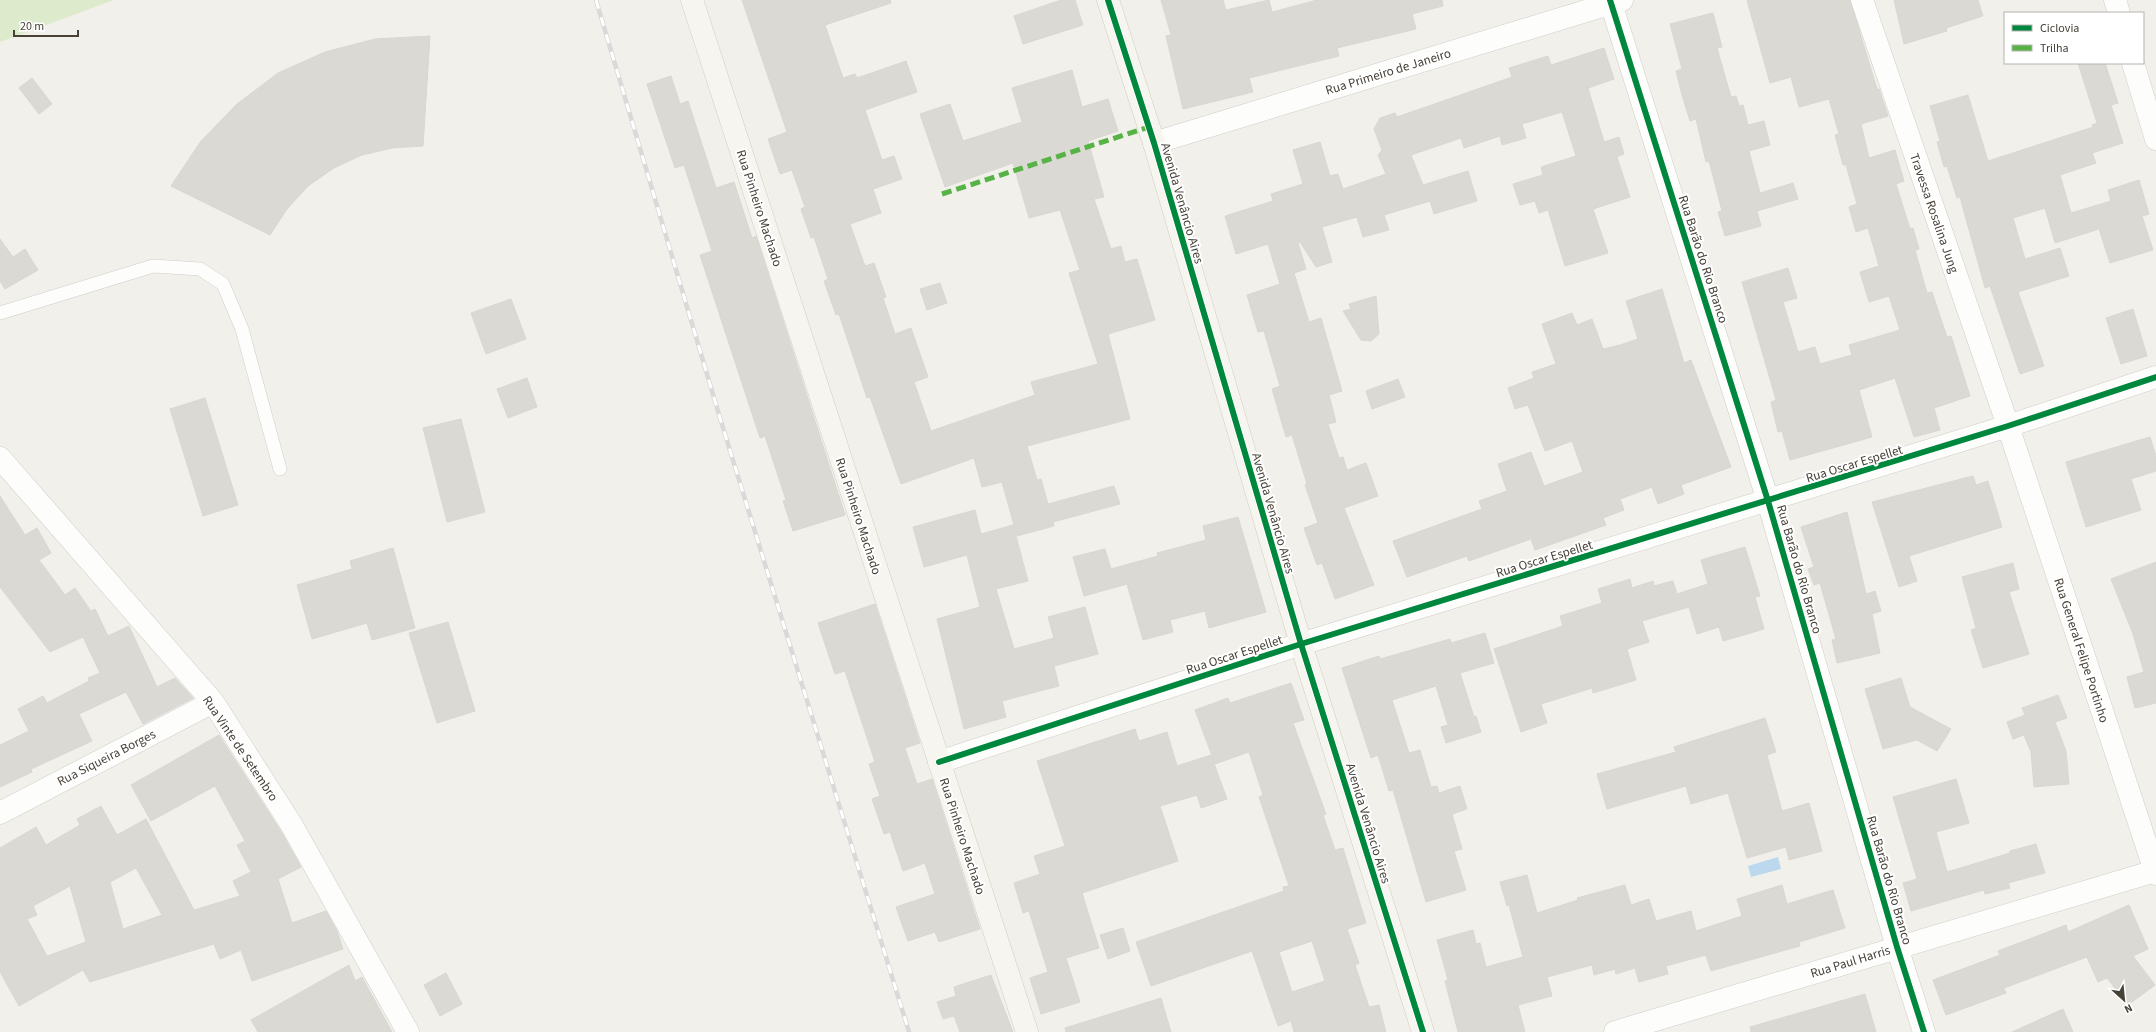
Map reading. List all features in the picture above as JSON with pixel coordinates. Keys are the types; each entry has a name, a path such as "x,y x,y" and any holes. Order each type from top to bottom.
{"main road":[{"name":"Rua Pinheiro Machado","path":"692,0 1028,1032"},
{"name":"Avenida Venâncio Aires","path":"1108,0 1154,143 1301,644 1423,1032"}],"street":[{"name":"Travessa Rosalina Jung","path":"1862,0 2008,426"},
{"path":"2115,0 2118,12"},
{"name":"Rua Primeiro de Janeiro","path":"1154,143 1614,1"},
{"name":"Rua Barão do Rio Branco","path":"1614,1 1768,501 1897,947 1924,1032"},
{"path":"2133,64 2156,138"},
{"name":"Rua Oscar Espellet","path":"939,762 1301,644 2008,426 2156,376"},
{"name":"Rua General Felipe Portinho","path":"2008,426 2155,872"},
{"name":"Rua Vinte de Setembro","path":"0,458 213,702 291,824 408,1032"},
{"name":"Rua Siqueira Borges","path":"0,813 213,702"},
{"name":"Rua Paul Harris","path":"1615,1032 1897,947 2155,872"}],"lane":[{"path":"0,313 153,266 200,269 222,284 242,329 280,469"}],"green space":[{"path":"0,0 114,0 0,42"}],"water":[{"path":"1778,857 1781,869 1751,877 1748,866"}],"building":[{"path":"742,0 890,0 891,3 825,25 843,78 855,74 857,78 906,61 917,92 865,110 882,160 894,156 902,179 873,189 881,213 850,224 865,266 874,263 886,297 883,298 895,334 911,328 928,377 914,382 931,431 1035,395 1031,382 1098,364 1069,273 1080,270 1060,210 1029,218 1013,163 945,187 920,114 950,104 963,141 1022,122 1012,88 1072,70 1082,107 1108,99 1118,131 1088,141 1104,197 1094,199 1111,249 1121,246 1125,262 1137,259 1155,320 1108,334 1130,419 1027,446 1037,480 1041,479 1048,504 1114,486 1120,504 1053,522 1054,526 1017,536 1002,482 982,487 974,458 901,484 870,397 867,398 839,314 836,315 824,281 828,279 814,237 811,238 801,209 805,207 792,170 780,174 768,139 787,132"},
{"path":"1061,0 1075,0 1083,25 1023,44 1014,16"},
{"path":"1161,0 1223,0 1226,10 1269,0 1272,12 1317,0 1442,0 1443,6 1412,14 1416,29 1337,48 1339,56 1249,78 1253,92 1183,109 1166,36 1171,35"},
{"path":"1747,0 1850,0 1877,89 1879,89 1888,116 1861,124 1869,158 1895,150 1904,181 1896,184 1910,229 1913,228 1919,249 1915,250 1927,293 1932,292 1947,337 1951,336 1970,396 1934,408 1940,430 1914,437 1895,378 1859,390 1872,437 1790,460 1782,431 1778,432 1771,402 1776,400 1742,282 1788,268 1797,298 1783,302 1798,352 1815,347 1820,364 1852,355 1849,345 1900,330 1889,296 1869,302 1860,272 1879,266 1868,228 1856,232 1849,207 1857,204 1846,165 1843,165 1835,135 1839,134 1829,99 1799,107 1791,77 1770,83"},
{"path":"1894,0 1978,0 1983,16 1946,28 1947,31 1904,44"},
{"path":"1713,13 1722,47 1717,48 1731,97 1736,96 1739,106 1743,105 1748,125 1764,121 1770,145 1749,151 1760,193 1793,183 1798,199 1757,211 1761,226 1725,236 1718,212 1722,211 1709,161 1706,162 1696,119 1690,121 1682,95 1676,71 1682,69 1670,24"},
{"path":"430,36 423,146 392,148 362,155 334,168 308,186 287,209 270,235 171,186 201,141 237,104 278,73 325,52 375,39"},
{"path":"1604,48 1614,79 1588,88 1604,142 1619,137 1624,154 1617,157 1630,197 1593,209 1608,253 1565,266 1548,210 1539,213 1535,201 1520,205 1513,184 1543,175 1541,167 1576,156 1562,112 1522,124 1526,138 1502,145 1500,136 1464,148 1461,138 1411,155 1423,185 1468,171 1477,201 1434,214 1430,201 1384,215 1389,230 1363,237 1357,217 1322,227 1332,262 1316,267 1300,242 1298,243 1306,269 1294,273 1309,322 1321,318 1342,391 1329,395 1336,422 1328,424 1339,458 1343,457 1347,470 1366,463 1378,496 1344,508 1374,585 1335,599 1322,563 1317,565 1304,528 1318,523 1305,485 1307,484 1292,435 1286,437 1272,389 1280,386 1264,331 1258,332 1247,295 1280,284 1268,244 1236,254 1225,216 1273,201 1271,194 1303,184 1293,150 1320,142 1330,176 1338,174 1343,189 1386,174 1378,155 1382,150 1374,129 1380,118 1395,113 1397,117 1512,77 1509,68 1548,56 1551,65"},
{"path":"2078,64 2105,64 2118,103 2111,105 2123,143 2092,153 2096,163 2060,175 2071,213 2111,201 2108,190 2139,180 2149,214 2142,216 2153,250 2110,263 2099,229 2055,243 2045,208 2013,218 2025,259 2060,248 2069,276 2018,292 2044,366 2020,374 1990,286 1985,288 1960,197 1957,198 1947,166 1944,167 1937,142 1940,141 1930,106 1968,95 1988,161 2093,127 2092,125 2097,123"},
{"path":"671,76 680,104 688,101 716,188 734,182 752,238 756,236 845,515 793,531 783,501 786,500 765,436 760,438 700,255 712,251 684,165 675,168 647,84"},
{"path":"32,78 52,104 39,114 19,88"},
{"path":"0,239 13,257 25,249 38,270 5,289 0,281"},
{"path":"940,283 947,303 927,310 920,289"},
{"path":"1662,289 1684,363 1691,360 1731,467 1681,485 1684,494 1658,504 1652,487 1620,499 1624,510 1603,518 1606,525 1535,550 1531,539 1469,561 1467,556 1407,577 1393,541 1482,509 1479,501 1507,491 1498,464 1531,452 1544,486 1583,472 1572,441 1545,451 1528,405 1515,409 1508,388 1534,378 1532,372 1556,364 1542,324 1572,313 1577,325 1592,319 1603,349 1620,345 1638,339 1626,301"},
{"path":"1376,296 1379,334 1371,341 1361,340 1343,311 1351,309 1349,304"},
{"path":"511,299 526,339 486,354 471,313"},
{"path":"2133,309 2147,356 2121,364 2106,318"},
{"path":"527,378 537,407 508,418 497,389"},
{"path":"1398,379 1405,397 1372,409 1366,391"},
{"path":"205,398 238,505 203,516 170,409"},
{"path":"461,419 485,512 447,522 423,428"},
{"path":"2150,437 2156,456 2156,471 2131,479 2141,510 2086,527 2066,462"},
{"path":"1973,476 1976,485 1988,481 2002,527 1909,556 1917,581 1899,587 1872,502"},
{"path":"0,496 25,535 37,528 51,553 39,560 65,595 75,588 91,611 95,609 108,636 129,626 157,687 175,678 193,698 143,724 126,692 79,714 92,741 31,769 32,772 0,787 0,745 29,731 18,709 43,696 47,703 89,681 88,678 100,673 83,637 50,652 0,587"},
{"path":"975,510 981,534 1013,525 1028,581 996,589 1014,649 1054,638 1048,617 1085,607 1098,654 1054,666 1059,686 1002,701 1006,717 964,729 937,619 980,607 967,555 924,567 913,527"},
{"path":"1847,512 1866,594 1875,591 1881,611 1872,614 1880,653 1837,663 1832,640 1836,639 1820,583 1814,585 1808,569 1814,567 1801,527"},
{"path":"1238,517 1266,612 1209,628 1205,611 1170,620 1173,632 1143,640 1127,584 1084,596 1073,557 1105,549 1111,569 1158,556 1157,553 1206,540 1203,526"},
{"path":"1745,547 1760,596 1755,597 1764,629 1723,641 1719,627 1697,634 1689,607 1642,621 1649,642 1627,649 1636,680 1593,693 1592,688 1541,704 1547,723 1521,732 1494,649 1563,626 1560,616 1602,603 1598,589 1630,579 1632,588 1653,581 1654,586 1673,581 1677,594 1708,584 1701,560"},
{"path":"393,548 415,628 372,640 367,623 312,639 297,585 352,569 350,561"},
{"path":"2156,562 2156,703 2135,708 2127,677 2144,672 2133,634 2111,579"},
{"path":"2013,563 2019,589 2009,592 2029,654 1983,668 1971,630 1976,628 1962,577"},
{"path":"875,604 920,743 905,748 917,784 932,779 980,929 939,942 935,932 908,941 896,907 935,894 925,863 903,871 890,832 884,834 872,799 880,796 869,764 875,762 845,671 835,674 818,623"},
{"path":"448,622 475,711 437,723 409,633"},
{"path":"1485,633 1494,663 1460,673 1474,717 1476,716 1481,732 1446,743 1441,727 1448,725 1436,686 1392,700 1409,753 1420,750 1431,787 1437,786 1439,793 1460,786 1467,809 1452,814 1462,849 1454,851 1466,890 1426,902 1393,790 1389,791 1378,755 1371,758 1342,668 1379,656 1380,659 1450,639 1451,643"},
{"path":"1901,678 1910,707 1951,729 1937,751 1917,740 1883,749 1865,689"},
{"path":"1291,683 1304,720 1293,723 1326,814 1323,815 1335,850 1343,848 1366,923 1347,929 1359,963 1355,965 1369,1007 1379,1005 1386,1032 1294,1032 1291,1021 1278,1026 1252,951 1151,986 1136,942 1284,891 1283,887 1289,886 1259,797 1263,795 1249,752 1215,764 1195,710 1228,698 1230,703","holes":["1312,941 1325,981 1292,992 1279,952"]},
{"path":"2058,695 2067,718 2055,722 2066,751 2069,784 2034,787 2031,752 2024,735 2013,739 2007,722 2025,715 2022,708"},
{"path":"1765,718 1776,752 1767,755 1782,811 1809,803 1822,851 1789,860 1786,847 1747,858 1728,793 1691,804 1686,786 1607,809 1597,774 1676,752 1674,747"},
{"path":"1135,729 1139,741 1167,732 1177,766 1211,755 1227,799 1201,808 1197,795 1160,806 1178,861 1082,893 1099,948 1066,958 1080,1002 1041,1014 1030,978 1048,972 1029,911 1023,913 1014,883 1040,874 1034,856 1065,846 1037,761"},
{"path":"219,735 280,830 301,867 278,879 292,923 326,911 337,931 343,949 252,981 241,950 220,959 214,944 90,982 83,970 19,1006 0,972 0,848 36,827 46,845 80,825 77,819 101,806 117,835 146,819 194,910 240,896 233,881 251,872 237,845 245,841 215,786 151,821 131,785","holes":["136,868 162,915 123,929 110,882","70,886 86,942 47,956 27,919 37,915 33,906"]},
{"path":"1956,779 1969,823 1936,832 1947,872 2036,844 2045,873 2008,883 2010,888 1985,894 1984,890 1911,911 1903,883 1917,879 1893,797"},
{"path":"1527,875 1537,913 1578,900 1577,898 1625,885 1631,905 1649,899 1656,921 1691,911 1696,931 1742,916 1737,899 1782,885 1787,904 1833,890 1845,928 1799,942 1800,946 1711,971 1706,955 1666,966 1668,974 1639,982 1635,968 1616,974 1615,969 1594,975 1592,965 1547,977 1552,996 1518,1005 1525,1032 1458,1032 1445,981 1448,980 1437,940 1473,930 1476,944 1480,943 1486,967 1523,957 1509,905 1507,906 1500,882"},
{"path":"2129,905 2148,949 2133,956 2155,985 2128,1005 2107,978 2098,982 2087,957 2004,988 2006,993 1946,1015 1933,980 2000,955 1998,951 2066,925 2068,932"},
{"path":"1123,928 1130,951 1108,959 1100,935"},
{"path":"349,965 355,981 362,977 392,1032 258,1032 251,1020"},
{"path":"446,973 462,1004 440,1016 424,985"},
{"path":"991,975 1013,1032 960,1032 954,1016 943,1019 937,1002 956,996 954,987"},
{"path":"1865,994 1876,1032 1751,1032 1750,1027"},
{"path":"1161,998 1171,1032 1066,1032 1065,1028"},
{"path":"2063,1009 2073,1032 2012,1032"}],"railway":[{"path":"596,0 720,418 909,1032"}],"marked path":[{"path":"942,194 1149,127"}],"cycle path":[{"path":"1108,0 1154,143 1301,644 1423,1032"},
{"path":"1610,0 1768,501 1897,947 1924,1032"},
{"path":"939,762 1301,644 2008,426 2156,377"}]}
